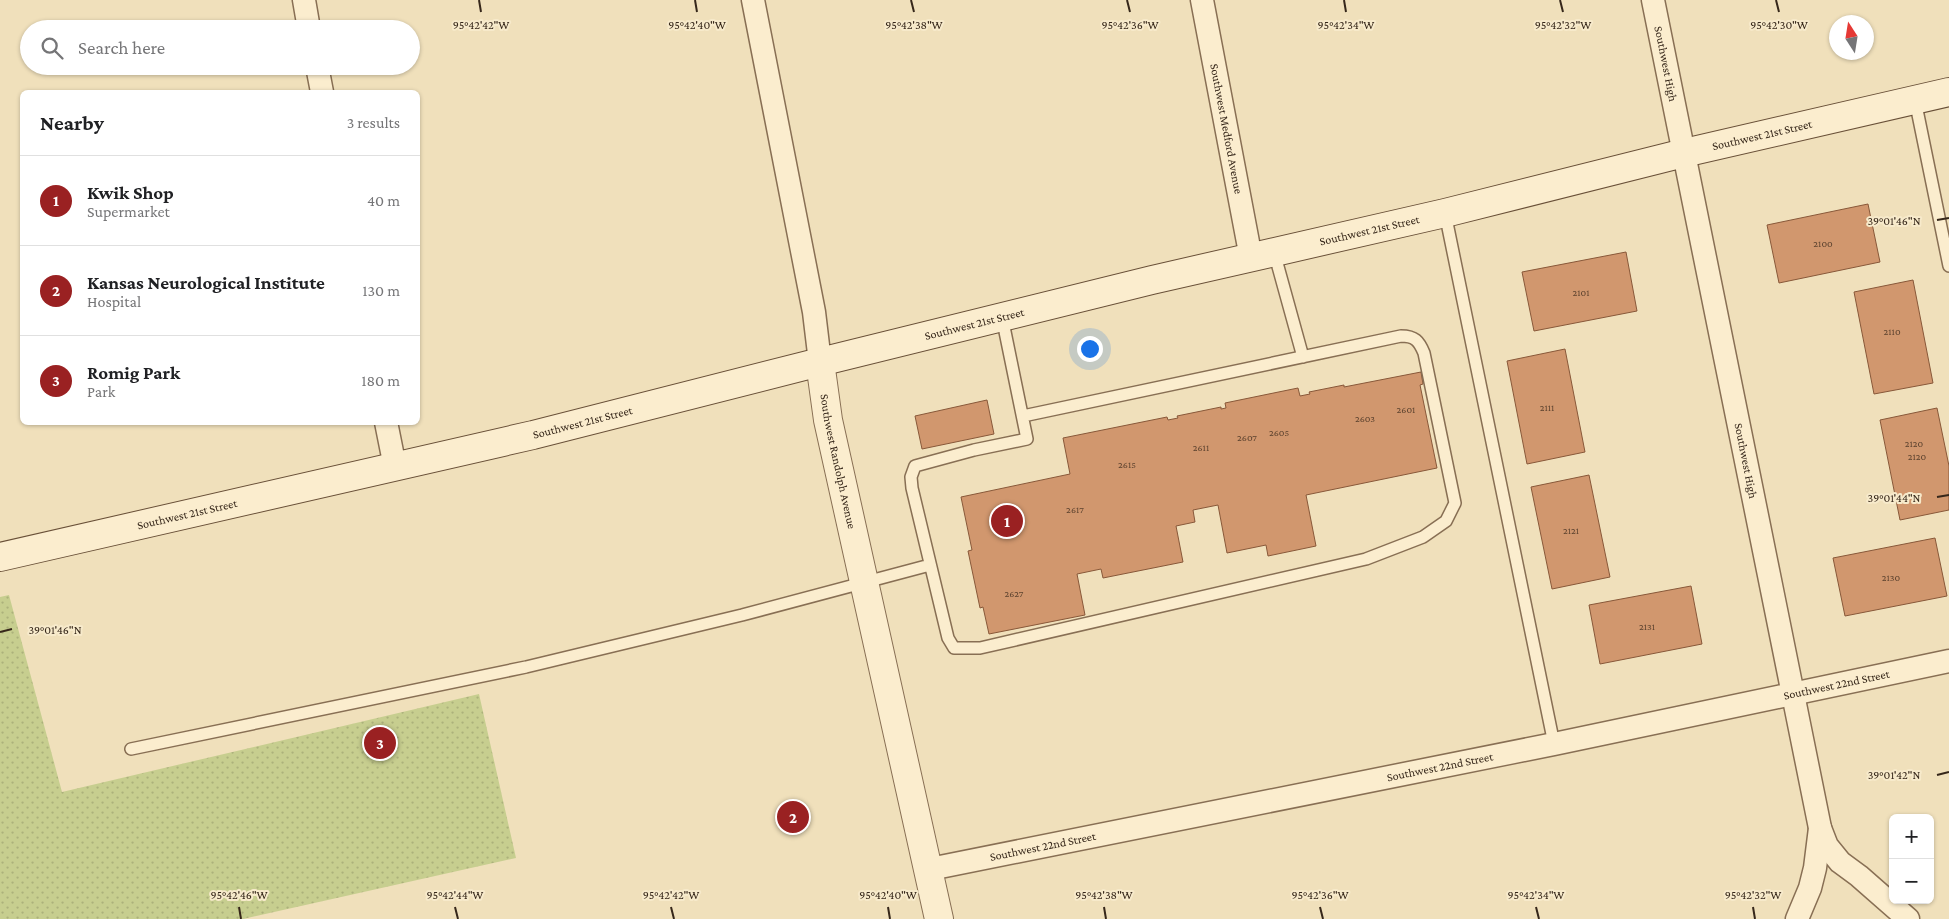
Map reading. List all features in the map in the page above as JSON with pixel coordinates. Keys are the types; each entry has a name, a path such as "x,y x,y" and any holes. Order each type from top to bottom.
{"main road":[{"name":"Southwest 21st Street","path":"0,557 533,436 1002,317 1445,213 1684,153 1949,92"},
{"name":"Southwest Randolph Avenue","path":"820,362 828,420 930,869 939,919"}],"street":[{"path":"304,0 307,20"},
{"name":"Southwest Randolph Avenue","path":"753,0 814,312 820,362"},
{"name":"Southwest Medford Avenue","path":"1202,0 1263,255"},
{"name":"Southwest High","path":"1653,0 1820,828 1814,875 1797,919"},
{"path":"319,75 322,90"},
{"path":"387,425 395,467"},
{"name":"Southwest 22nd Street","path":"930,869 1554,744 1949,661"},
{"path":"1820,828 1827,846 1840,862 1908,919"}],"lane":[{"path":"1915,100 1949,266"},
{"path":"1445,213 1554,744"},
{"path":"1263,255 1303,357"},
{"path":"1002,317 1027,439 974,450 915,466 912,477 912,488 930,565 948,638 954,648 980,648 1366,559 1423,537 1446,521 1452,512 1455,502 1424,353 1420,343 1412,336 1401,336 1023,416"},
{"path":"131,749 526,666 742,615 930,565"}],"green space":[{"path":"9,595 62,792 479,694 516,858 243,919 0,919 0,597"}],"building":[{"path":"1868,204 1880,262 1779,283 1767,225"},
{"path":"1626,252 1637,311 1534,331 1522,272"},
{"path":"1913,280 1933,383 1874,394 1854,292"},
{"path":"1565,349 1585,452 1527,464 1507,361"},
{"path":"1421,372 1423,384 1420,385 1437,468 1306,495 1316,546 1268,556 1266,545 1227,553 1218,505 1193,510 1195,522 1176,526 1183,562 1103,578 1101,569 1077,574 1085,615 989,634 983,607 980,608 968,551 972,550 961,497 1070,474 1063,438 1167,417 1168,420 1178,418 1177,416 1221,407 1221,409 1226,408 1225,403 1298,388 1300,396 1310,394 1309,392 1344,385 1344,387"},
{"path":"987,400 994,434 922,449 915,416"},
{"path":"1937,408 1949,466 1949,510 1900,520 1880,420"},
{"path":"1589,475 1610,577 1552,589 1531,487"},
{"path":"1935,538 1947,596 1845,616 1833,558"},
{"path":"1691,586 1702,644 1600,664 1589,605"}],"place":[{"name":"Kwik Shop","path":"1007,521"},
{"name":"Romig Park","path":"380,743"},
{"name":"Kansas Neurological Institute","path":"793,817"}]}
